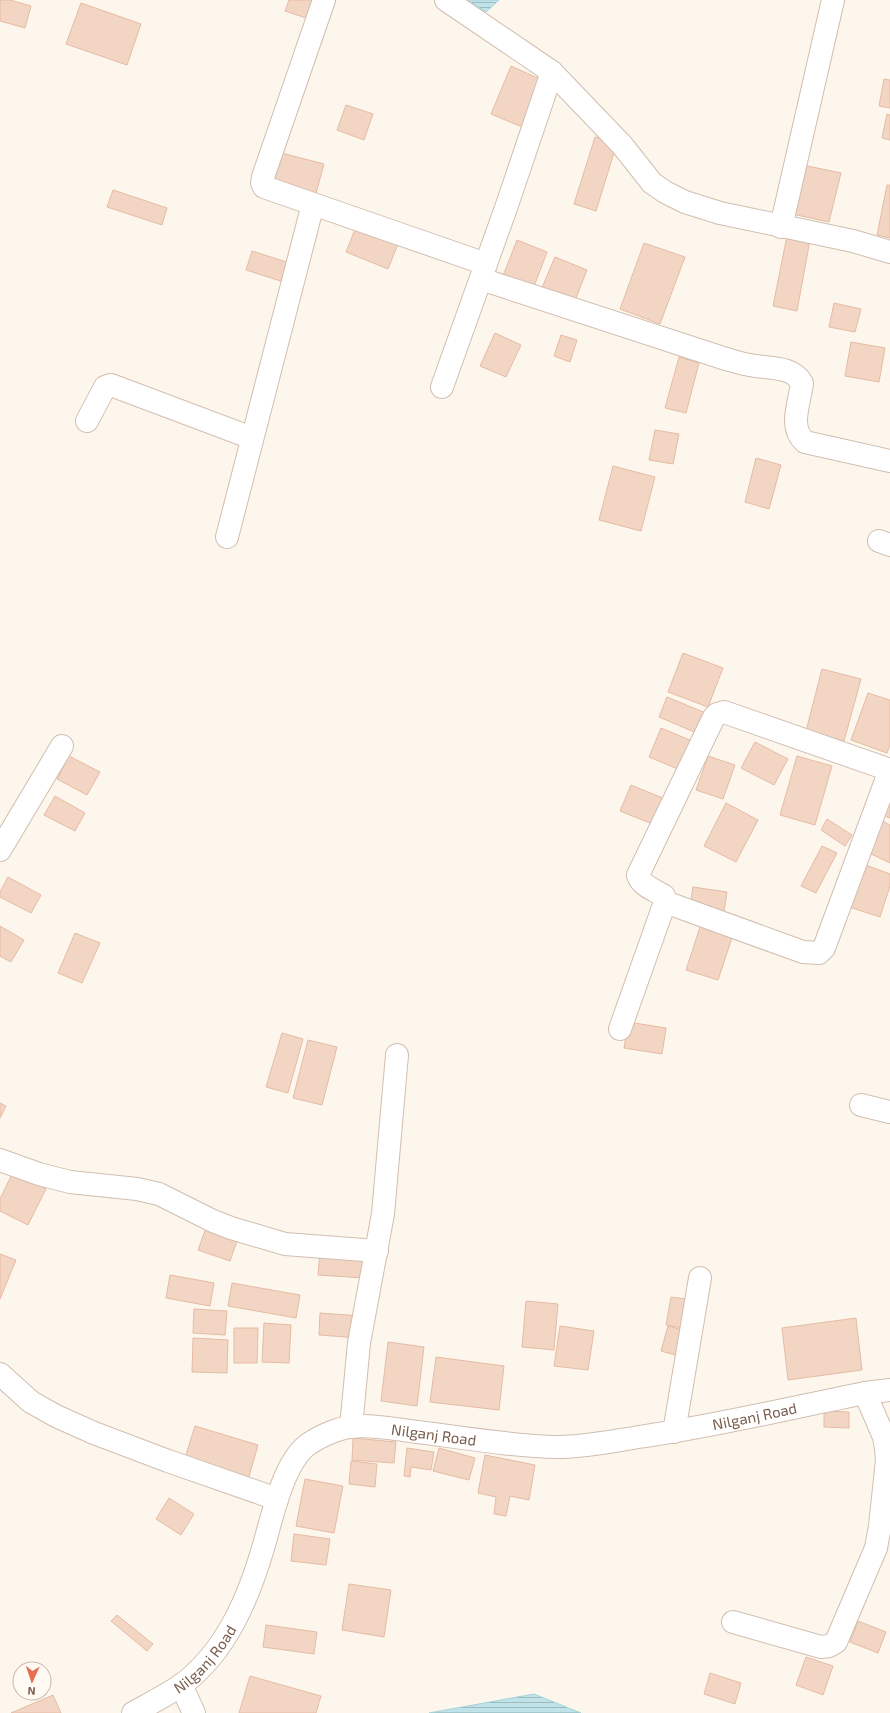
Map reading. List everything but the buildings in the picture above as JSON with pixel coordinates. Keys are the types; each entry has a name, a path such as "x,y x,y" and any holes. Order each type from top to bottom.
{"street":[{"path":"324,0 262,183 264,187 312,204 484,271 726,359 751,365 789,371 799,378 802,383 796,421 796,431 799,437 805,442 890,461"},
{"path":"446,0 552,72 622,144 652,183 665,192 685,202 713,210 782,227 853,241 890,252"},
{"path":"782,227 833,0"},
{"path":"442,387 484,271 552,72"},
{"path":"227,537 312,204"},
{"path":"87,421 105,387 111,385 252,438"},
{"path":"620,1029 665,902 664,896 644,884 640,880 638,874 714,717 717,714 724,712 890,770 824,948 819,953 803,952 665,902"},
{"path":"0,850 62,746"},
{"path":"351,1426 359,1343 383,1214 397,1055"},
{"path":"861,1105 890,1112"},
{"path":"0,1160 39,1174 70,1182 136,1188 159,1194 225,1226 285,1244 377,1250"},
{"path":"674,1432 700,1278"},
{"path":"0,1374 30,1402 56,1416 94,1433 168,1462 277,1499"},
{"name":"Nilganj Road","path":"133,1713 181,1685 199,1670 220,1646 242,1606 257,1565 277,1499 293,1462 305,1447 326,1435 351,1426 558,1447 579,1446 674,1432 865,1393 890,1390"},
{"path":"733,1622 821,1647 829,1646 836,1642 876,1548 880,1526 887,1460 886,1448 884,1437 865,1393"},
{"path":"181,1685 194,1713"}],"water":[{"path":"467,0 499,0 486,12"},
{"path":"534,1694 581,1713 429,1713"}]}
